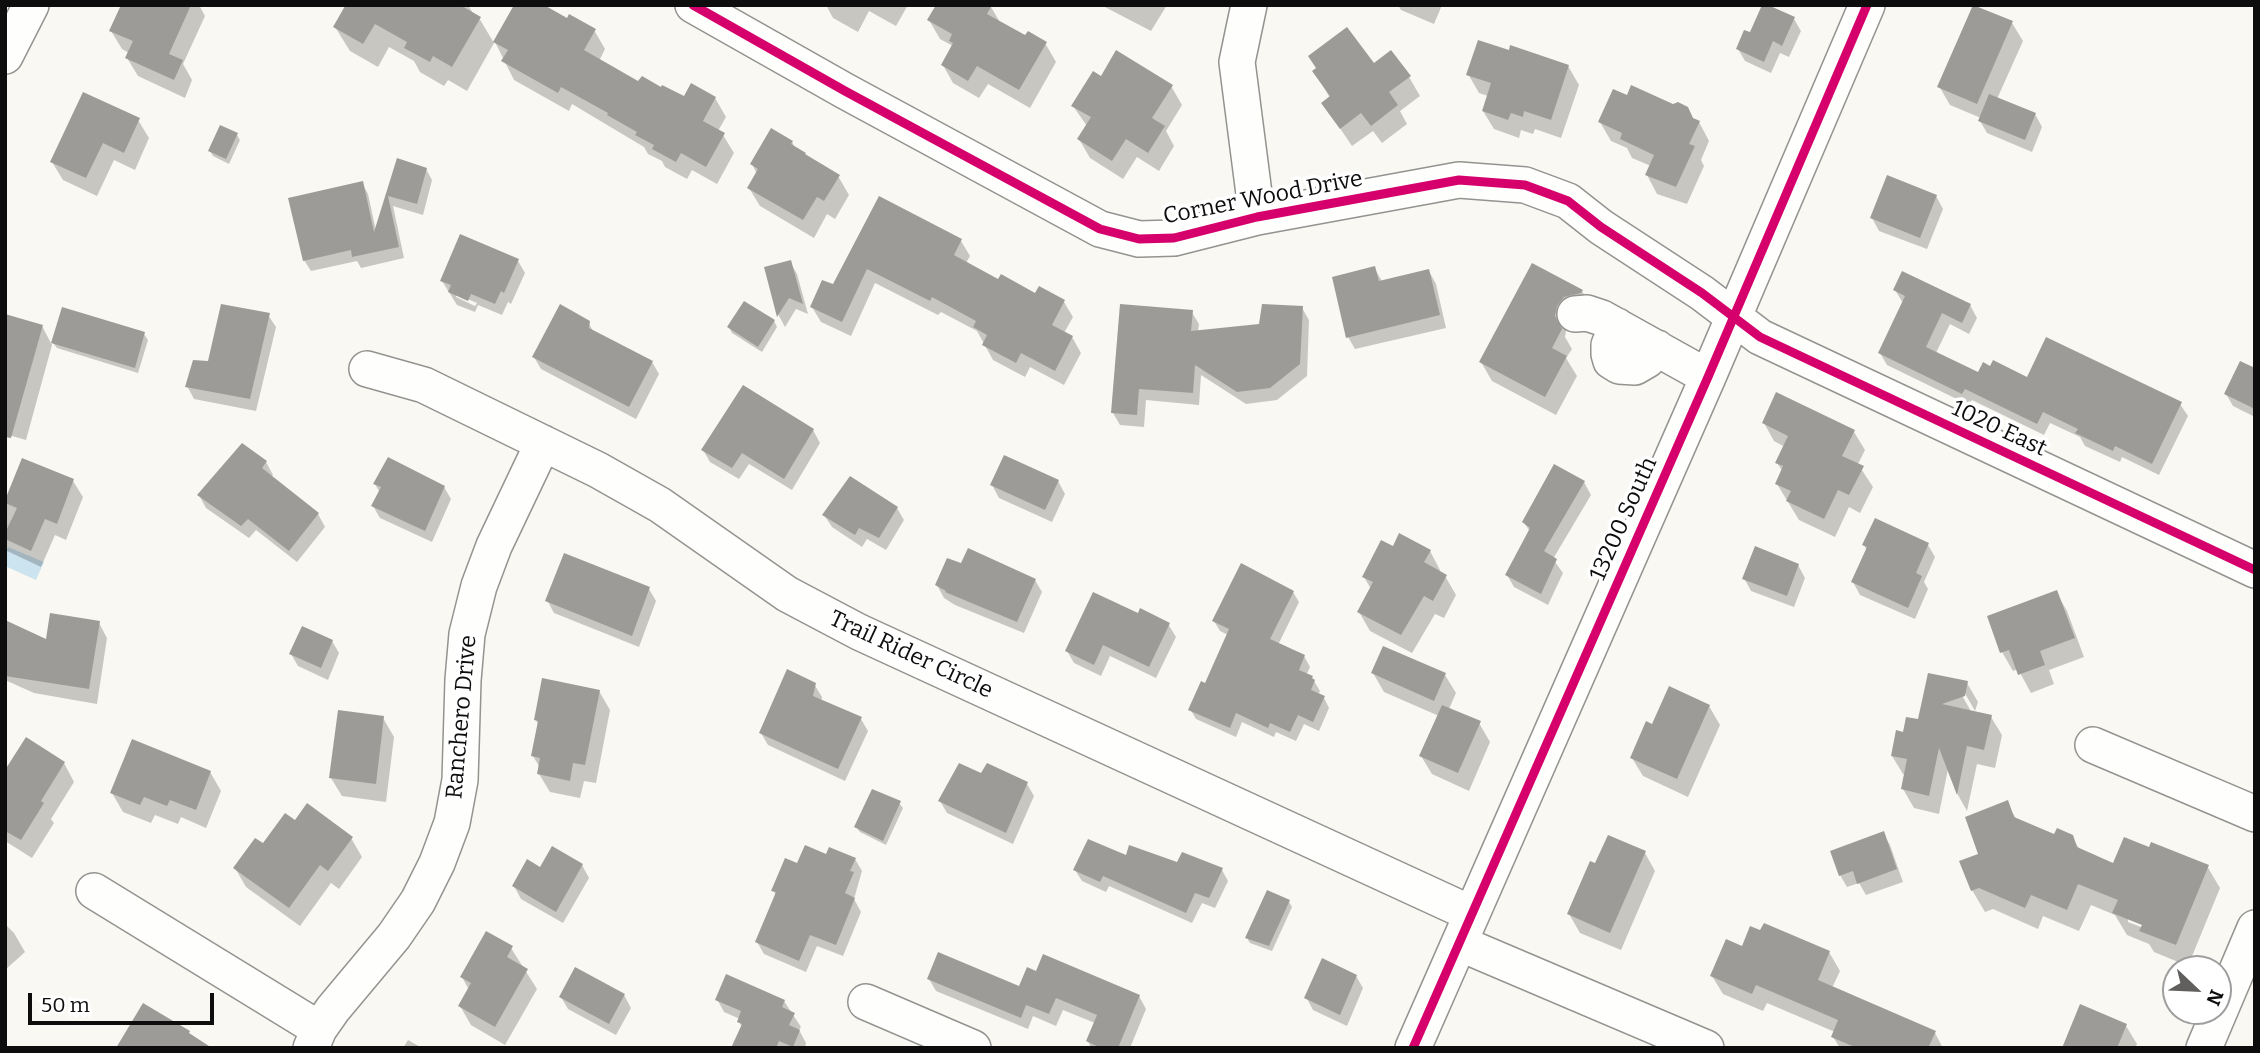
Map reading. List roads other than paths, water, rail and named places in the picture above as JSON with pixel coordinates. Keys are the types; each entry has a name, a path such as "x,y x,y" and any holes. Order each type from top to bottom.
{"street":[{"name":"Corner Wood Drive","path":"693,5 1100,229 1139,239 1174,238 1257,217 1459,180 1525,186 1568,201 1601,227 1702,293 1732,316"},
{"path":"1249,5 1237,62 1257,217"},
{"name":"13200 South","path":"1413,1048 1708,377 1867,5"},
{"path":"1576,314 1587,313 1617,326 1708,377"},
{"name":"1020 East","path":"1732,316 1760,337 2255,570"},
{"name":"Trail Rider Circle","path":"367,369 424,386 598,470 660,505 787,594 834,620 1706,1048"},
{"name":"Ranchero Drive","path":"315,1038 333,1009 394,936 418,901 437,863 452,823 460,780 467,634 479,586 494,546 543,443"},
{"path":"2093,745 2255,814"},
{"path":"94,891 315,1038"},
{"path":"2204,1048 2255,928"},
{"path":"866,1002 973,1048"}],"water":[{"path":"8,547 44,562 36,580 5,566"}]}
